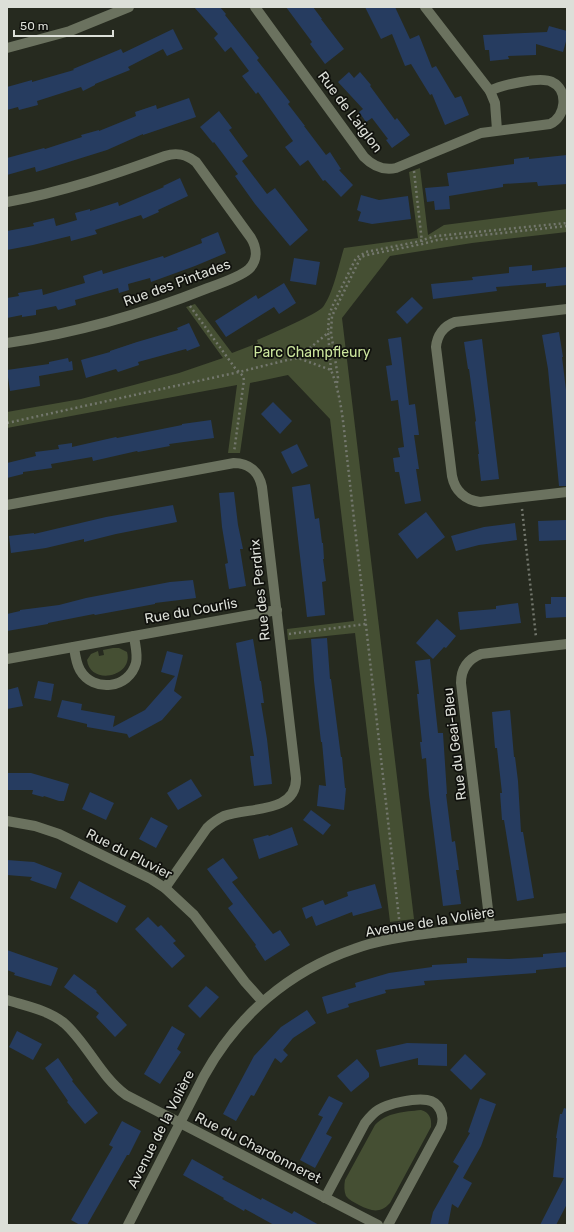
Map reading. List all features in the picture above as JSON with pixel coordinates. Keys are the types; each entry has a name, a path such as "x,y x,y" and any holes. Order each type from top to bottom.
{"street":[{"path":"7,48 70,31 129,7"},
{"name":"Rue de L'aiglon","path":"255,7 364,157 374,166 387,169 396,168 481,133 553,123 559,118 562,112 562,92 556,84 546,80 505,85 490,91"},
{"path":"425,7 490,91 495,103 497,130"},
{"name":"Rue des Pintades","path":"7,202 88,183 165,156 180,154 189,157 196,162 251,238 256,249 254,262 246,271 197,293 150,310 100,324 7,343"},
{"path":"567,309 455,322 442,331 436,347 452,476 454,485 459,493 466,498 480,502 567,492"},
{"name":"Rue des Perdrix","path":"7,505 234,462 243,464 255,471 262,482 296,778 295,790 290,797 281,804 231,814 216,821 207,828 166,888"},
{"name":"Rue du Courlis","path":"7,659 277,610"},
{"name":"Rue du Courlis","path":"74,646 78,667 86,678 98,684 112,685 124,680 134,669 137,655 134,636"},
{"name":"Rue du Geai-Bleu","path":"490,926 461,682 462,674 465,666 470,660 481,654 567,644"},
{"name":"Rue du Pluvier","path":"7,821 35,826 59,834 151,879 166,888 194,915 245,982 262,1001"},
{"name":"Avenue de la Volière","path":"128,1225 179,1123 216,1055 236,1028 262,1001 303,972 353,949 373,943 490,926 567,918"},
{"name":"Rue du Chardonneret","path":"7,1000 41,1011 58,1019 68,1028 110,1081 120,1091 132,1099 378,1225"},
{"name":"Rue du Chardonneret","path":"325,1198 366,1123 373,1114 383,1107 395,1103 423,1100 432,1102 439,1107 442,1114 441,1127 388,1225"}],"path":[{"path":"414,170 422,243"},
{"path":"422,243 441,236 567,223"},
{"path":"400,922 348,466 336,384 331,370 329,332 331,320 333,313 361,257 442,239 567,226"},
{"path":"190,306 243,376 244,380 234,453"},
{"path":"7,423 298,358 329,332"},
{"path":"329,332 338,378 336,384"},
{"path":"298,358 331,370"},
{"path":"522,506 536,638"},
{"path":"288,634 366,624"}],"green space":[{"name":"Parc Champfleury","path":"420,168 428,235 444,225 567,209 567,232 472,243 390,256 342,318 414,919 390,922 355,633 288,640 287,629 354,621 330,419 288,375 250,383 240,453 228,453 237,385 7,428 7,412 81,399 179,373 223,358 186,307 195,304 232,353 258,343 257,340 319,310 323,307 330,295 344,248 418,238 409,172"},
{"path":"119,648 127,652 127,661 124,667 111,675 96,673 90,668 87,660 91,654 98,651 99,656 104,655 103,650"},
{"path":"421,1110 426,1112 429,1116 431,1127 390,1203 383,1209 371,1210 349,1199 345,1192 345,1180 375,1125 390,1115"}],"building":[{"path":"194,7 220,7 226,14 225,15 259,58 257,60 290,102 288,104 304,126 326,155 330,152 341,169 339,170 353,185 341,197 325,180 323,181 308,160 300,166 285,147 293,141 258,92 256,94 242,76 249,71 231,47 225,52 214,38 218,34"},
{"path":"286,7 313,7 344,49 325,64 310,44 312,42"},
{"path":"365,7 395,7 410,39 419,35 432,68 436,66 455,98 461,96 469,115 445,125 432,94 430,95 411,64 405,66 392,34 381,39"},
{"path":"549,26 567,31 567,38 563,52 536,44 536,55 508,56 509,59 490,61 489,50 485,50 483,35 547,32"},
{"path":"173,29 183,49 167,56 163,49 128,67 130,70 95,84 83,91 81,87 37,101 38,105 19,110 18,107 7,110 7,87 32,80 32,82 74,70 73,69 121,49 123,53"},
{"path":"349,72 354,78 360,72 371,85 370,86 395,120 397,118 410,135 392,148 386,140 388,139 372,118 366,122 359,112 363,109 338,82"},
{"path":"189,98 196,117 143,134 107,150 46,169 36,172 35,167 7,175 7,158 44,148 45,149 82,137 81,135 99,131 136,116 135,112 156,105 157,109"},
{"path":"219,111 232,128 229,130 248,156 242,161 267,194 275,188 308,230 290,246 255,204 235,176 238,174 214,142 213,143 200,127"},
{"path":"567,155 567,184 538,186 537,182 503,184 503,187 449,196 450,209 435,210 434,201 427,202 425,188 449,186 447,173 514,164 514,159"},
{"path":"180,178 188,196 143,219 141,215 95,230 97,234 71,241 70,236 7,250 7,231 34,226 33,223 54,218 56,226 77,220 75,213 90,209 90,211 118,202 119,206 164,187 163,186"},
{"path":"361,195 379,200 408,196 411,219 372,224 358,221 361,212 357,210"},
{"path":"218,232 226,253 195,266 151,282 150,278 128,284 129,290 119,293 118,288 75,300 76,305 58,310 56,306 36,310 36,315 22,317 22,315 7,318 7,298 19,296 18,293 42,289 43,295 85,283 83,276 102,270 103,274 163,256 164,258 202,243 201,239"},
{"path":"294,258 320,262 316,285 290,281"},
{"path":"532,265 532,271 567,267 567,285 546,287 546,283 496,287 497,291 433,299 431,284 473,280 472,277 509,273 509,267"},
{"path":"284,283 296,303 279,314 274,307 226,337 215,321 256,295 258,299"},
{"path":"412,297 423,308 407,324 396,312"},
{"path":"189,323 200,346 187,351 186,349 138,362 139,365 118,372 116,369 86,378 81,360 178,330 177,328"},
{"path":"559,332 567,398 567,486 559,486 548,369 542,335"},
{"path":"401,337 409,405 415,404 419,435 414,435 419,469 416,469 421,501 405,504 399,472 395,472 393,458 400,457 398,448 404,447 398,400 391,401 386,366 392,365 388,339"},
{"path":"482,339 499,479 481,481 476,421 464,342"},
{"path":"68,358 69,362 72,361 73,370 39,376 40,386 10,391 7,370 49,364 49,362"},
{"path":"273,402 292,421 280,434 261,414"},
{"path":"211,420 214,438 169,444 170,446 137,451 93,461 92,457 51,464 52,468 23,472 23,474 7,478 7,463 36,456 35,452 59,449 58,445 72,443 72,447 182,424"},
{"path":"297,444 308,466 292,474 281,452"},
{"path":"310,484 315,519 319,518 323,543 323,559 326,581 322,582 325,615 307,617 292,487"},
{"path":"234,492 243,549 240,549 246,586 229,589 225,564 228,563 222,527 219,493"},
{"path":"173,505 177,522 84,542 84,539 46,548 11,553 9,536 34,534 106,517"},
{"path":"426,512 445,537 417,559 398,534"},
{"path":"566,520 567,540 539,541 538,521"},
{"path":"515,523 517,540 479,545 456,551 451,536 484,527"},
{"path":"193,580 196,598 155,603 7,631 7,614 20,610 59,605 86,598 170,582"},
{"path":"551,597 567,597 567,617 546,618 545,604 551,604"},
{"path":"518,603 521,623 460,630 458,612 496,609 496,606"},
{"path":"437,619 456,636 446,648 444,647 433,659 416,643"},
{"path":"327,638 330,679 346,788 344,810 317,806 319,785 326,786 314,681 311,639"},
{"path":"253,639 264,703 261,703 272,784 254,786 250,756 254,756 236,643"},
{"path":"167,651 183,655 174,691 182,697 162,720 129,738 127,734 87,727 87,724 57,717 62,700 82,704 81,710 115,716 113,727 145,710 175,676 161,672"},
{"path":"430,659 438,733 443,733 446,794 452,842 455,841 459,870 456,870 461,904 443,906 429,795 426,758 422,759 420,742 422,742 415,661"},
{"path":"38,681 54,684 51,701 34,698"},
{"path":"18,687 23,706 7,709 7,690"},
{"path":"510,710 514,757 518,781 521,832 523,832 534,898 517,901 504,820 502,820 500,793 502,793 497,748 495,748 492,712"},
{"path":"7,773 31,773 69,784 64,801 32,794 33,790 7,790"},
{"path":"191,779 202,796 178,810 167,793"},
{"path":"90,792 114,803 106,820 82,809"},
{"path":"311,810 331,825 323,835 303,820"},
{"path":"151,817 168,826 156,848 139,839"},
{"path":"292,827 298,845 259,859 253,839 269,836"},
{"path":"223,858 238,878 232,882 273,934 280,930 290,945 265,961 255,946 256,945 228,908 233,904 207,869"},
{"path":"7,860 34,862 62,873 56,889 30,880 32,877 7,875"},
{"path":"79,881 126,906 117,923 70,898"},
{"path":"375,884 382,908 353,916 352,912 316,926 312,916 306,919 302,908 323,900 325,905 348,896 347,892"},
{"path":"148,917 158,927 161,925 176,941 173,943 185,956 172,968 135,929"},
{"path":"7,950 58,968 51,986 14,975 15,973 7,970"},
{"path":"567,952 567,967 536,970 536,973 424,981 425,985 385,990 386,993 348,1004 349,1007 327,1014 322,997 356,987 355,983 389,973 432,967 432,965 467,963 467,958 509,959 543,957 543,954"},
{"path":"74,974 97,991 96,992 127,1025 115,1037 96,1017 99,1013 64,987"},
{"path":"206,986 219,997 200,1018 188,1006"},
{"path":"307,1010 316,1023 293,1038 283,1050 288,1055 281,1063 275,1058 254,1096 251,1095 236,1121 223,1114 254,1056 281,1027"},
{"path":"172,1026 185,1034 177,1049 181,1052 160,1084 144,1074"},
{"path":"17,1031 42,1044 33,1060 9,1047"},
{"path":"407,1043 447,1044 447,1066 418,1065 418,1058 380,1067 376,1050"},
{"path":"465,1054 486,1074 471,1090 450,1070"},
{"path":"58,1058 73,1080 72,1081 98,1113 85,1124 67,1102 68,1101 45,1068"},
{"path":"357,1059 369,1073 369,1077 351,1092 337,1076"},
{"path":"329,1096 343,1103 326,1134 332,1137 315,1168 300,1160 323,1117 318,1115"},
{"path":"480,1098 496,1104 481,1146 463,1178 472,1183 458,1208 452,1204 448,1225 430,1225 433,1212 459,1166 453,1162 470,1133 468,1132"},
{"path":"564,1108 567,1109 567,1204 556,1225 540,1225 564,1178 553,1177 556,1138 560,1114 562,1114"},
{"path":"122,1121 141,1131 129,1155 127,1155 87,1225 80,1225 71,1220 113,1147 109,1145"},
{"path":"192,1159 224,1177 222,1179 261,1200 262,1198 292,1214 294,1211 319,1225 274,1225 245,1209 244,1211 183,1175"}]}
